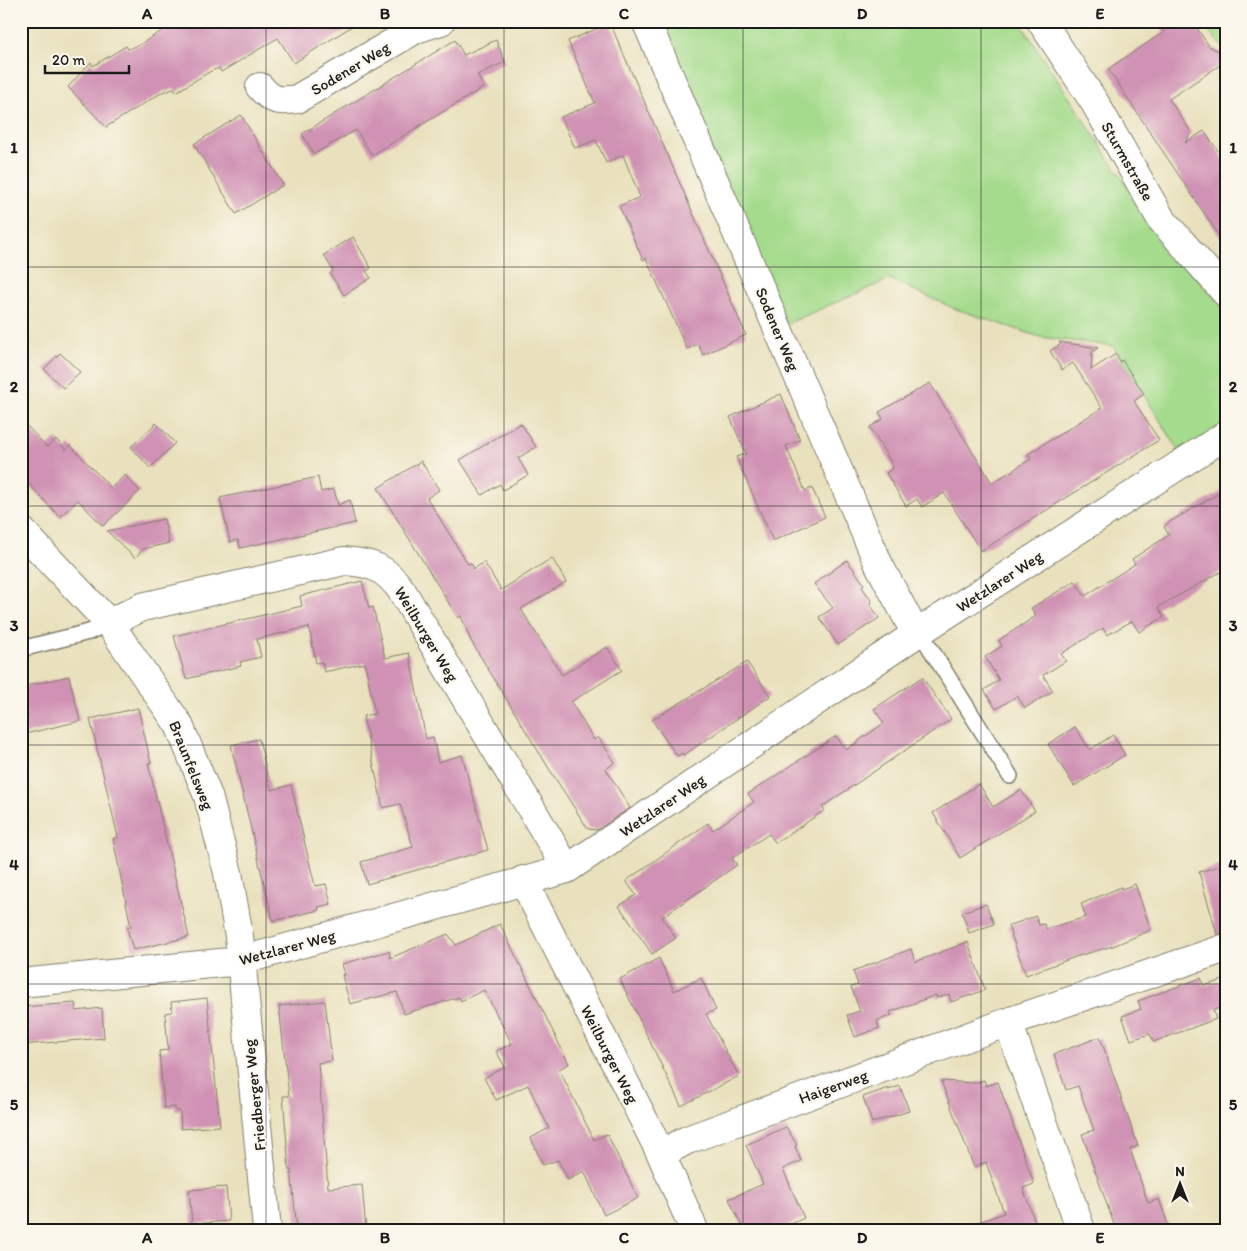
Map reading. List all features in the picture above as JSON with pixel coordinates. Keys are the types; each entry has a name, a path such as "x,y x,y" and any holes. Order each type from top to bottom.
{"street":[{"name":"Sodener Weg","path":"260,87 270,99 282,102 297,99 416,29 442,21"},
{"name":"Sodener Weg","path":"646,21 879,565 918,633"},
{"name":"Sturmstraße","path":"1041,21 1095,103 1162,219 1226,293"},
{"name":"Wetzlarer Weg","path":"21,983 240,961 567,869 918,633 1226,435"},
{"name":"Braunfelsweg","path":"21,530 109,623 179,725 208,796 228,873 239,936 240,961"},
{"name":"Weilburger Weg","path":"109,623 151,605 344,561 368,563 391,575 567,869"},
{"name":"Weilburger Weg","path":"523,880 661,1154 694,1230"},
{"name":"Haigerweg","path":"661,1154 687,1140 1008,1022 1226,948"},
{"name":"Friedberger Weg","path":"240,961 267,1230"},
{"path":"1008,1022 1081,1230"}],"lane":[{"path":"21,649 89,632 109,623"},
{"path":"918,633 1010,776"}],"green space":[{"path":"657,21 1019,21 1156,230 1226,311 1226,424 1180,452 1113,346 1040,337 953,308 890,279 786,324"},
{"path":"1200,21 1226,21 1226,51"}],"building":[{"path":"178,21 360,21 294,63 278,38 221,72 219,68 211,71 176,92 174,88 167,92 166,90 106,127 68,87 91,62 93,66 126,46 128,49 139,45"},
{"path":"1156,21 1192,21 1209,46 1226,55 1226,61 1169,99 1191,132 1185,143 1204,131 1226,162 1226,246 1108,69 1164,32"},
{"path":"610,23 746,335 703,355 698,344 687,349 646,258 643,260 619,206 640,197 623,155 606,163 596,140 575,148 561,117 595,103 568,41"},
{"path":"455,40 464,55 496,40 505,62 477,75 484,87 372,155 356,130 314,154 302,134"},
{"path":"241,115 283,185 236,214 194,144"},
{"path":"353,237 371,268 366,271 371,278 344,295 330,274 333,271 324,255"},
{"path":"1059,342 1098,348 1092,352 1091,370 1116,354 1144,394 1134,401 1159,440 981,551 944,493 922,507 917,499 906,506 886,473 893,469 891,463 870,427 883,419 879,412 930,383 992,483 1031,459 1028,454 1102,408 1073,363 1062,370 1050,351 1061,344"},
{"path":"60,353 80,372 63,388 44,369"},
{"path":"781,394 800,440 786,446 805,491 812,488 825,517 773,541 736,457 746,454 730,417"},
{"path":"21,420 47,447 56,439 66,450 70,445 111,488 125,475 140,491 103,526 78,500 60,517 21,476"},
{"path":"156,423 175,443 150,468 131,447"},
{"path":"521,423 536,447 518,458 528,475 503,490 500,484 482,495 460,460"},
{"path":"421,461 439,490 427,498 468,564 471,563 474,569 484,562 501,590 552,558 566,582 521,609 562,675 607,647 622,670 571,702 594,740 598,737 615,762 606,769 630,808 597,830 588,829 548,767 471,641 461,616 458,618 378,488"},
{"path":"318,477 321,492 334,489 338,505 350,500 355,523 240,548 238,540 230,542 220,498"},
{"path":"1226,489 1226,569 1158,607 1164,617 1139,632 1132,621 1107,635 1103,628 1061,654 1066,661 1043,675 1053,691 1025,708 1017,696 996,709 984,690 999,680 985,657 1002,646 999,640 1036,616 1031,608 1075,581 1085,596 1135,564 1132,559 1169,535 1164,527 1168,523"},
{"path":"164,519 169,543 143,549 135,558 107,531"},
{"path":"847,560 864,584 862,587 871,600 870,604 879,618 838,645 819,617 833,608 814,584"},
{"path":"362,581 369,608 373,607 385,658 409,653 426,739 433,737 438,762 462,755 488,850 367,884 361,862 413,847 400,804 383,808 363,716 375,714 365,663 324,672 322,662 316,663 309,627 257,639 261,657 240,662 241,666 186,679 174,636 302,606 300,596"},
{"path":"747,662 770,696 684,755 683,753 677,756 652,720"},
{"path":"69,676 80,721 21,735 21,687"},
{"path":"922,677 951,719 822,807 825,810 776,843 769,834 732,858 737,865 662,917 676,938 652,954 619,906 636,895 626,881 708,823 713,830 754,802 748,794 836,736 846,750 884,723 874,709"},
{"path":"138,708 151,763 148,763 189,937 133,950 127,928 131,927 113,839 118,837 90,719"},
{"path":"1075,727 1090,750 1113,735 1125,755 1074,786 1048,744"},
{"path":"259,739 271,790 291,785 315,886 326,884 331,904 318,907 319,910 273,921 231,745"},
{"path":"979,784 993,807 1021,790 1035,811 960,858 933,813"},
{"path":"1226,864 1226,933 1217,934 1199,872"},
{"path":"1135,884 1151,930 1113,946 1078,956 1026,975 1008,926 1036,916 1039,925 1044,924 1046,929 1086,917 1081,904 1121,887 1122,889"},
{"path":"986,904 994,924 969,933 962,912"},
{"path":"500,924 569,1064 559,1069 594,1140 607,1134 638,1198 604,1215 584,1171 568,1180 558,1160 543,1165 531,1138 549,1128 528,1085 496,1100 484,1078 505,1067 496,1051 512,1044 484,990 461,1001 459,997 404,1014 397,992 350,1004 342,975 345,975 342,964 389,951 390,958 448,934 456,945"},
{"path":"968,942 985,990 951,1002 949,994 937,998 936,995 890,1012 892,1015 877,1021 879,1028 855,1037 847,1015 860,1011 851,987 858,985 853,971 911,949 915,962"},
{"path":"659,958 674,991 701,978 716,1010 706,1014 739,1076 681,1106 620,979"},
{"path":"1201,978 1204,986 1226,979 1226,1006 1213,1010 1216,1019 1153,1042 1150,1034 1131,1040 1122,1016 1141,1009 1138,1001"},
{"path":"207,998 220,1126 181,1129 180,1111 175,1111 175,1107 164,1108 159,1051 168,1050 165,1013 172,1012 171,1002"},
{"path":"325,1001 332,1061 318,1063 328,1188 362,1185 366,1230 297,1230 291,1170 289,1170 283,1096 289,1096 279,1006"},
{"path":"75,1003 76,1011 102,1008 104,1038 21,1045 21,1007"},
{"path":"1100,1037 1138,1146 1130,1149 1148,1203 1159,1199 1170,1230 1116,1230 1082,1134 1094,1130 1078,1086 1066,1090 1054,1054"},
{"path":"984,1080 986,1086 998,1082 1034,1184 1023,1188 1038,1230 966,1230 965,1227 1004,1213 986,1162 974,1167 941,1081 975,1083"},
{"path":"900,1086 909,1111 872,1123 863,1097 888,1088 888,1090"},
{"path":"786,1127 797,1145 795,1146 801,1161 783,1169 804,1218 778,1230 744,1230 729,1199 763,1184 746,1145"},
{"path":"226,1187 229,1221 192,1224 189,1190"}]}
